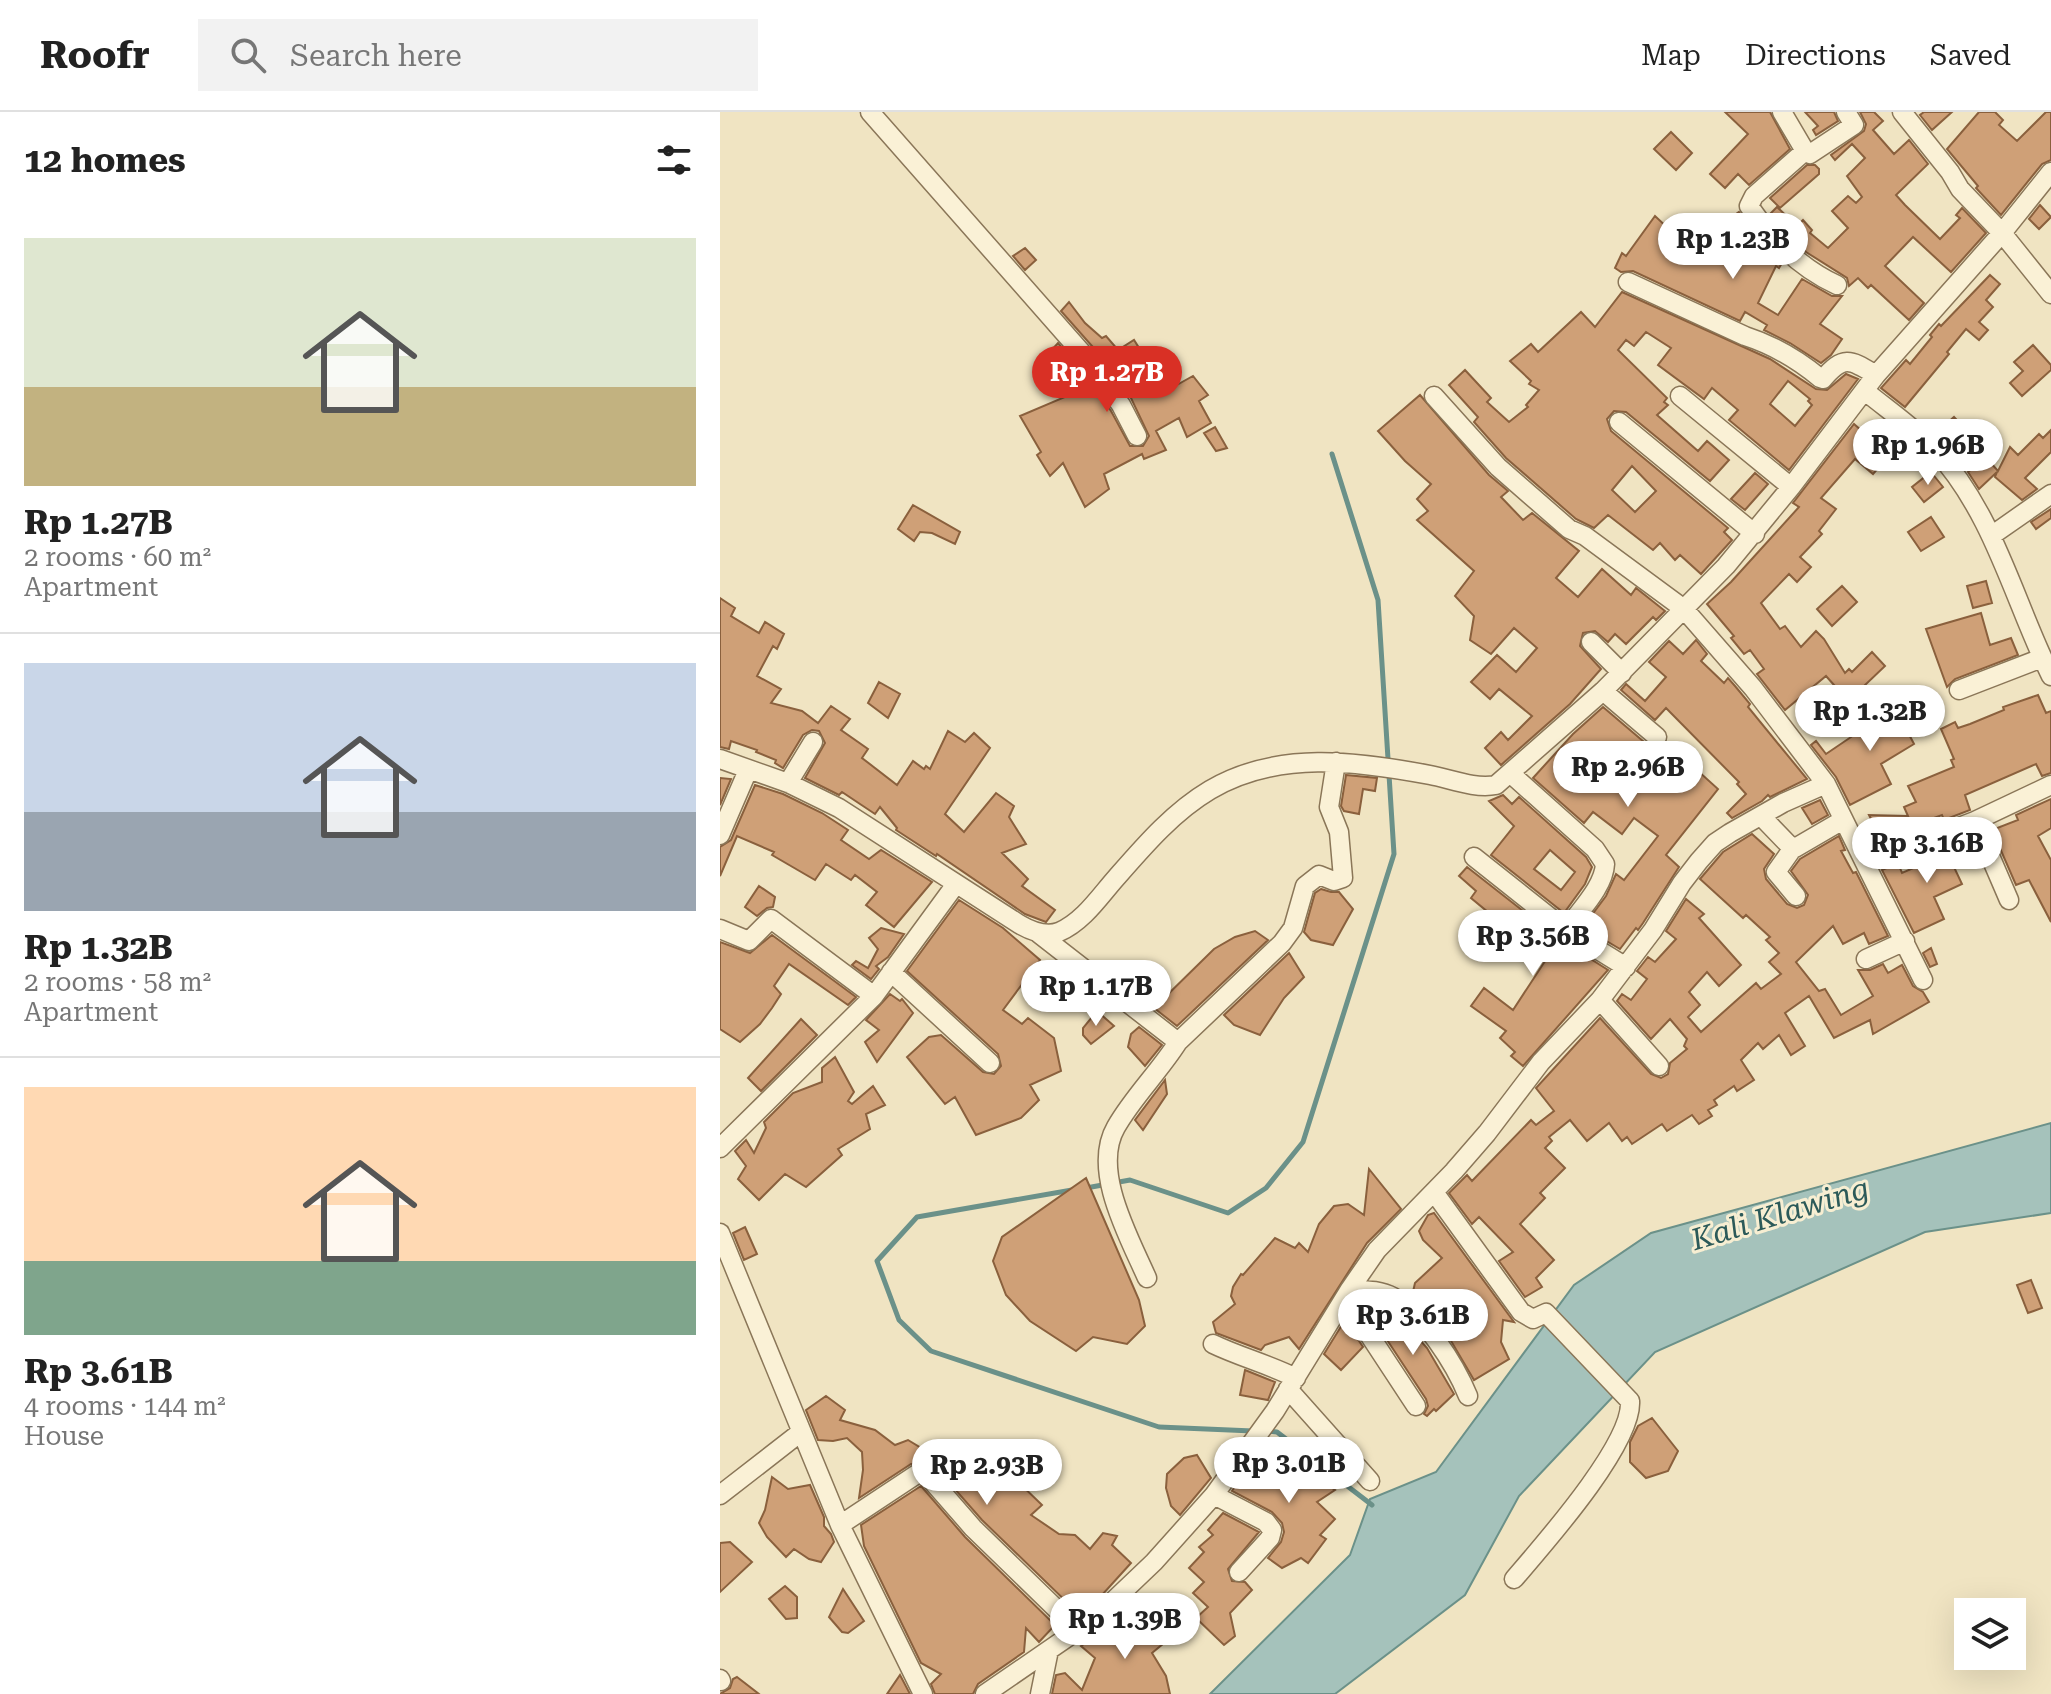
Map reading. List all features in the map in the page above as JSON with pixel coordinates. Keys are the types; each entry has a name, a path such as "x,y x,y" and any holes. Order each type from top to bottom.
{"street":[{"path":"870,112 1090,362 1121,405 1137,436"},
{"path":"1782,112 1805,151 1810,154 1854,125 1846,112"},
{"path":"1902,112 1960,189 2002,233 2051,294"},
{"path":"1805,151 1754,196 1749,206 1775,242 1837,285"},
{"path":"1038,933 1058,932 1075,922 1149,841 1208,792 1231,779 1267,767 1306,761 1336,762 1496,785 1622,673 1755,534 1876,375 2002,233 2051,172"},
{"path":"1628,282 1793,357 1820,378 1823,379 1833,367 1845,361 1856,362 1876,375"},
{"path":"1865,391 1935,449 1955,475 1991,536 2051,676"},
{"path":"1434,396 1498,467 1569,529 1585,536 1684,609 1753,688 1826,784 1923,980"},
{"path":"1680,396 1791,487"},
{"path":"1619,422 1755,534"},
{"path":"1991,536 2051,494"},
{"path":"1591,642 1622,673"},
{"path":"1959,690 2042,658"},
{"path":"1603,691 1657,737"},
{"path":"788,783 813,742"},
{"path":"720,759 788,783 863,822 1019,924 1038,933 1178,1042"},
{"path":"1147,1278 1114,1196 1106,1158 1109,1142 1115,1127 1178,1042 1282,943 1293,928 1305,886 1319,875 1334,881 1343,878 1339,832 1329,807 1336,762"},
{"path":"720,835 748,770"},
{"path":"1510,773 1595,849 1605,864 1596,887 1566,930"},
{"path":"985,1694 1078,1630 1145,1571 1214,1495 1275,1411 1347,1293 1385,1240 1487,1133 1541,1062 1600,1000 1699,861 1723,838 1783,803 1826,784"},
{"path":"1865,863 1975,821 2051,785"},
{"path":"1761,816 1793,848"},
{"path":"1796,896 1776,872 1793,848 1843,820"},
{"path":"1975,821 2009,900"},
{"path":"1474,857 1566,930 1626,967"},
{"path":"720,1148 727,1136 874,996 956,884"},
{"path":"720,929 749,941 771,919 874,996"},
{"path":"1866,959 1905,941"},
{"path":"891,972 990,1063"},
{"path":"1600,1000 1659,1066"},
{"path":"1434,1192 1521,1312 1533,1319 1546,1313 1627,1397 1630,1404 1627,1421 1602,1465 1553,1533 1514,1579"},
{"path":"720,1233 840,1525 923,1694"},
{"path":"1347,1293 1381,1293 1402,1304 1450,1360 1468,1396"},
{"path":"1347,1293 1416,1406"},
{"path":"1213,1344 1245,1360 1263,1363 1292,1384 1370,1481"},
{"path":"720,1495 801,1432"},
{"path":"840,1525 917,1474 926,1474 973,1528 1078,1630"},
{"path":"1214,1495 1266,1522 1272,1530 1270,1538 1239,1572"},
{"path":"1040,1694 1049,1650"}],"water":[{"name":"Kali Klawing","path":"2051,1123 2051,1213 1925,1232 1655,1352 1519,1496 1465,1595 1335,1694 1210,1694 1350,1555 1370,1499 1436,1472 1574,1285 1651,1233"}],"building":[{"path":"1725,112 1770,112 1790,149 1749,185 1738,174 1725,188 1710,174 1748,134"},
{"path":"1805,112 1834,112 1838,121 1816,135 1813,130 1818,126"},
{"path":"1860,112 1874,112 1883,121 1873,130 1894,154 1909,140 1928,164 1896,195 1940,239 1960,218 1956,215 1962,208 1986,233 1951,272 1913,237 1885,266 1924,303 1909,320 1871,285 1868,288 1858,278 1849,286 1847,278 1806,252 1770,214 1777,207 1797,226 1803,220 1812,230 1810,233 1828,248 1848,228 1832,211 1848,196 1856,203 1862,197 1847,176 1865,158 1852,144 1835,160 1831,155 1864,131 1866,124"},
{"path":"1924,112 1952,112 1932,130 1920,115"},
{"path":"1979,112 1995,112 2003,120 1999,125 2017,141 2046,112 2051,112 2051,160 2042,164 2001,215 1947,149"},
{"path":"1671,132 1692,153 1676,170 1654,149"},
{"path":"1807,165 1815,165 1819,174 1780,208 1770,198"},
{"path":"2040,205 2051,217 2039,229 2029,219"},
{"path":"1739,212 1782,263 1779,268 1776,266 1758,303 1778,315 1802,279 1832,296 1842,296 1820,324 1842,339 1821,363 1764,330 1767,325 1745,312 1740,321 1633,271 1621,272 1615,268 1622,253 1626,256 1655,216 1678,235 1682,222 1711,237 1750,246 1729,219"},
{"path":"1025,248 1036,260 1025,270 1013,256"},
{"path":"1990,275 2000,284 1986,300 1993,307 1979,322 1988,330 1979,340 1966,329 1905,407 1881,388 1906,360 1910,364 1939,324 1941,326"},
{"path":"1622,292 1770,359 1816,389 1827,390 1846,374 1858,379 1789,470 1729,420 1738,410 1712,388 1704,399 1658,365 1671,348 1646,332 1634,346 1626,340 1618,350 1667,398 1664,402 1668,405 1657,415 1698,451 1707,441 1729,460 1710,481 1626,412 1614,411 1607,419 1611,431 1728,528 1724,532 1732,540 1701,574 1680,555 1675,560 1660,543 1653,550 1608,515 1594,528 1576,519 1506,458 1474,422 1478,417 1449,385 1465,370 1491,398 1487,402 1509,422 1528,407 1526,405 1539,390 1529,384 1531,381 1510,361 1531,344 1538,352 1581,312 1595,327","holes":["1788,381 1810,399 1808,401 1812,405 1795,426 1770,404","1632,466 1656,491 1635,512 1612,490"]},
{"path":"1069,302 1085,323 1102,338 1106,336 1118,350 1134,340 1166,391 1193,376 1208,395 1199,401 1211,423 1187,437 1179,418 1156,431 1166,450 1144,459 1142,454 1104,474 1109,489 1085,507 1063,463 1050,476 1037,455 1041,452 1020,416 1065,397 1062,394 1068,391 1050,352 1058,343 1111,411 1130,446 1143,446 1149,436 1131,398 1099,354 1061,311"},
{"path":"2033,345 2051,365 2051,370 2022,396 2010,383 2023,371 2014,362"},
{"path":"1420,395 1489,475 1508,491 1501,497 1523,520 1532,513 1579,551 1556,578 1578,597 1602,569 1631,595 1636,588 1665,611 1656,620 1653,617 1626,644 1615,634 1608,642 1595,631 1583,633 1580,646 1601,669 1570,704 1501,765 1485,748 1501,732 1508,740 1532,716 1499,689 1490,699 1471,682 1497,655 1516,672 1537,648 1514,628 1491,654 1470,640 1474,616 1455,596 1474,571 1417,520 1428,511 1417,499 1431,484 1378,431"},
{"path":"1954,417 1966,430 1948,446 1936,433"},
{"path":"1885,422 1904,438 1873,474 1855,459 1821,498 1836,509 1819,531 1822,534 1800,557 1811,567 1797,582 1789,574 1761,603 1780,629 1785,626 1801,647 1816,631 1845,673 1849,669 1852,672 1872,652 1885,666 1864,686 1873,695 1836,729 1821,711 1842,694 1826,676 1785,710 1757,674 1764,669 1750,650 1744,654 1731,638 1734,636 1707,604 1799,507 1793,503 1854,424 1871,439"},
{"path":"1215,427 1227,448 1216,451 1204,433"},
{"path":"2051,430 2051,452 2025,478 2037,489 2022,500 1995,477 1997,472 1979,489 1968,472 1982,461 1986,466 1990,462 1998,471 2010,447 2018,455 2039,434 2043,438"},
{"path":"1931,472 1943,487 1924,502 1912,487"},
{"path":"1755,473 1768,484 1745,510 1731,499"},
{"path":"913,505 960,532 955,544 932,533 920,532 914,541 898,529"},
{"path":"2051,509 2051,518 2036,529 2031,522"},
{"path":"1931,517 1944,537 1921,551 1908,532"},
{"path":"1986,581 1992,603 1973,608 1967,586"},
{"path":"1842,586 1857,602 1832,626 1817,609"},
{"path":"720,598 735,608 731,616 759,633 765,622 784,634 777,649 773,646 757,676 781,689 771,703 802,711 818,723 831,706 850,719 841,730 868,749 862,758 897,785 913,761 924,769 926,766 930,769 948,731 965,742 974,733 990,748 945,814 964,832 996,793 1014,806 1009,817 1026,844 1002,853 1028,879 1022,886 1055,910 1046,922 1025,914 896,830 880,807 875,814 842,792 839,795 805,778 825,743 819,731 812,730 803,735 783,768 775,763 776,760 757,750 731,741 729,749 720,747"},
{"path":"1981,613 1990,645 2011,638 2018,655 1955,679 1947,687 1926,629"},
{"path":"1696,640 1707,654 1701,661 1724,683 1728,678 1807,779 1770,797 1768,795 1732,818 1727,813 1746,794 1737,784 1739,782 1666,708 1655,720 1621,690 1626,684 1645,701 1666,677 1649,662 1669,641 1683,654"},
{"path":"879,682 900,694 888,718 868,703"},
{"path":"2038,695 2046,713 2051,711 2051,773 2042,776 2036,764 1965,795 1970,810 1944,820 1942,815 1868,842 1861,828 1873,823 1869,815 1908,816 1904,807 1916,802 1908,786 1954,767 1951,760 1954,759 1941,729 1955,722 1958,728 1970,724 2004,710 2003,707"},
{"path":"1914,700 1922,716 1904,725 1914,744 1881,764 1891,784 1850,805 1836,777 1811,745 1816,741 1826,754 1885,714"},
{"path":"1603,707 1650,747 1662,748 1667,743 1718,789 1666,855 1679,867 1638,930 1636,928 1620,949 1583,927 1606,896 1616,874 1624,880 1658,836 1634,818 1622,834 1593,812 1584,823 1533,778 1573,734"},
{"path":"1346,775 1377,778 1375,791 1363,789 1359,814 1344,811 1341,806"},
{"path":"720,778 731,779 720,805"},
{"path":"755,785 783,794 822,813 848,830 841,840 869,859 881,850 932,882 894,927 866,905 877,892 855,875 851,880 826,864 815,880 772,855 774,852 737,836 720,876 720,847 731,840"},
{"path":"1503,795 1512,804 1519,797 1586,857 1592,867 1585,884 1564,913 1491,855 1514,826 1489,801","holes":["1550,850 1575,872 1561,890 1534,869"]},
{"path":"2051,799 2051,828 2038,836 2051,860 2051,922 2029,880 2016,885 1992,830 2018,820 2016,815"},
{"path":"1820,800 1828,815 1812,824 1802,808"},
{"path":"1752,834 1774,854 1764,869 1766,879 1787,904 1797,908 1804,905 1808,895 1791,871 1800,859 1839,836 1845,850 1841,851 1853,873 1856,872 1888,936 1869,944 1864,933 1843,944 1833,926 1796,962 1819,991 1825,989 1841,1015 1873,996 1858,970 1870,970 1883,964 1888,973 1902,965 1913,986 1923,992 1929,1002 1873,1034 1870,1020 1834,1038 1809,996 1785,1013 1805,1046 1791,1055 1779,1035 1763,1049 1758,1043 1741,1060 1754,1080 1737,1091 1734,1086 1714,1100 1717,1105 1708,1110 1712,1116 1699,1124 1692,1115 1667,1131 1662,1124 1632,1144 1627,1137 1622,1141 1609,1123 1587,1141 1570,1120 1549,1137 1552,1141 1545,1148 1565,1168 1540,1193 1545,1198 1520,1224 1554,1260 1536,1278 1542,1287 1525,1297 1499,1261 1513,1252 1479,1217 1472,1224 1449,1193 1467,1175 1472,1181 1531,1120 1536,1125 1554,1111 1536,1088 1600,1018 1651,1074 1661,1078 1668,1074 1670,1063 1687,1049 1684,1046 1687,1039 1670,1019 1651,1039 1617,1001 1622,994 1631,1000 1647,979 1637,971 1648,957 1655,962 1676,939 1666,931 1686,899 1704,914 1699,918 1741,965 1719,986 1707,972 1689,992 1700,1005 1688,1017 1701,1032 1756,983 1761,989 1781,974 1769,962 1779,953 1766,940 1770,937 1746,915 1743,918 1700,879 1723,852"},
{"path":"1970,839 1976,855 1953,865 1962,884 1934,897 1944,919 1914,933 1882,870 1898,863 1902,873 1932,860 1930,856"},
{"path":"1467,867 1559,939 1608,970 1523,1066 1511,1056 1515,1052 1500,1038 1506,1031 1471,1006 1484,988 1513,1010 1551,952 1542,945 1545,942 1509,914 1489,939 1476,929 1489,913 1471,898 1476,891 1459,876"},
{"path":"759,886 775,897 773,907 757,916 745,907"},
{"path":"1321,889 1339,892 1353,909 1333,945 1311,940 1304,932 1315,893"},
{"path":"959,900 1003,928 1040,960 1003,1010 1022,1024 1028,1018 1054,1038 1061,1071 1030,1085 1039,1100 1021,1118 976,1135 955,1097 945,1104 907,1057 929,1037 941,1035 983,1072 994,1074 1001,1066 998,1054 907,971"},
{"path":"881,928 904,934 888,957 876,966 879,969 871,979 852,965 856,961 868,968 878,949 869,938"},
{"path":"1255,931 1268,940 1177,1026 1154,1008 1214,949 1235,937"},
{"path":"772,935 856,997 848,1005 789,964 774,986 781,994 760,1024 740,1042 720,1029 720,942 750,953"},
{"path":"1931,948 1937,964 1930,967 1923,953"},
{"path":"1289,953 1304,977 1284,998 1260,1035 1234,1025 1224,1015"},
{"path":"890,994 900,1001 902,999 913,1013 877,1062 865,1042 879,1030 866,1020"},
{"path":"1097,1011 1114,1026 1091,1044 1083,1035 1083,1028"},
{"path":"801,1019 817,1035 761,1091 748,1078"},
{"path":"1139,1027 1162,1045 1145,1066 1128,1047 1131,1034"},
{"path":"835,1057 854,1092 848,1101 852,1104 873,1086 885,1105 866,1114 870,1129 838,1149 842,1155 806,1187 785,1174 759,1200 738,1179 746,1166 735,1151 746,1140 754,1153 766,1128 764,1122 793,1093 822,1082 822,1068"},
{"path":"1165,1080 1167,1094 1143,1130 1135,1120"},
{"path":"1369,1169 1401,1209 1367,1243 1299,1349 1289,1337 1265,1345 1261,1350 1216,1333 1213,1322 1235,1304 1231,1296 1241,1274 1275,1238 1295,1248 1299,1243 1308,1252 1319,1224 1334,1206 1348,1204 1364,1215"},
{"path":"1086,1178 1139,1300 1145,1326 1127,1344 1093,1337 1076,1351 1030,1321 1006,1295 993,1261 1002,1237"},
{"path":"1434,1213 1514,1322 1503,1320 1501,1342 1509,1359 1474,1380 1447,1334 1412,1296 1415,1283 1442,1258 1423,1240 1419,1231 1428,1215"},
{"path":"745,1227 757,1254 744,1260 733,1233"},
{"path":"2031,1280 2042,1308 2028,1313 2017,1285"},
{"path":"1362,1302 1384,1306 1397,1314 1427,1348 1454,1394 1436,1411 1434,1409 1427,1416 1424,1414 1428,1406 1426,1399"},
{"path":"1345,1320 1363,1347 1341,1370 1324,1354"},
{"path":"1245,1370 1275,1382 1268,1400 1240,1395"},
{"path":"826,1396 845,1410 840,1420 875,1430 895,1445 908,1440 923,1449 938,1442 960,1463 979,1449 1042,1505 1031,1515 1059,1534 1075,1535 1090,1549 1103,1533 1117,1536 1112,1545 1131,1563 1102,1595 1079,1614 982,1520 932,1463 911,1464 859,1498 862,1452 847,1438 818,1440 806,1410"},
{"path":"1652,1418 1678,1451 1668,1471 1646,1478 1630,1462 1630,1442 1638,1426"},
{"path":"1268,1452 1297,1463 1335,1490 1317,1502 1335,1519 1320,1535 1326,1539 1308,1563 1301,1558 1282,1568 1268,1558 1281,1542 1284,1532 1282,1523 1272,1512 1232,1491 1258,1455"},
{"path":"1197,1455 1211,1478 1180,1515 1171,1506 1166,1488 1167,1474 1184,1458"},
{"path":"772,1477 788,1489 810,1485 824,1517 824,1526 834,1542 821,1562 809,1559 794,1549 786,1557 767,1537 759,1523"},
{"path":"921,1486 965,1537 1055,1625 1039,1642 1026,1628 1024,1652 978,1684 973,1694 935,1694 931,1684 941,1674 921,1663 864,1546 861,1525"},
{"path":"1223,1513 1259,1532 1228,1569 1232,1581 1245,1582 1252,1590 1230,1613 1235,1636 1224,1645 1196,1618 1208,1607 1193,1593 1204,1582 1189,1568 1204,1552 1199,1547 1213,1535 1208,1530"},
{"path":"730,1542 752,1562 720,1592 720,1543"},
{"path":"785,1586 797,1597 797,1618 786,1619 769,1599"},
{"path":"843,1589 864,1621 848,1633 842,1632 829,1617"},
{"path":"1162,1606 1181,1629 1152,1653 1166,1676 1170,1694 1052,1694 1056,1675 1065,1673 1082,1690 1095,1658 1081,1646 1109,1627 1127,1636"},
{"path":"900,1675 910,1694 887,1694"},
{"path":"737,1677 759,1694 720,1694 730,1688"}],"waterway":[{"path":"1086,1188 1130,1180 1228,1213 1266,1188 1303,1142 1394,854 1378,600 1332,454"},
{"path":"1072,1190 917,1217 877,1261 899,1320 931,1351 1159,1427 1253,1431"},
{"path":"1267,1431 1277,1432 1372,1505"}]}
